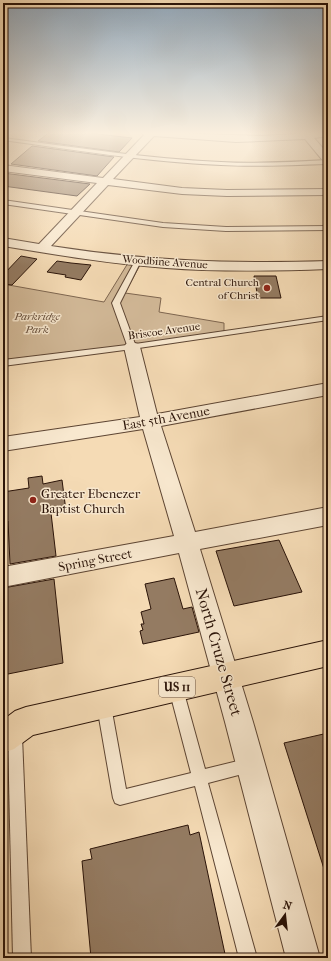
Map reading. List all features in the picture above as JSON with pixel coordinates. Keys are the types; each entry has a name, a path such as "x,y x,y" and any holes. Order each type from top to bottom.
{"main road":[{"name":"US 11","path":"12,727 103,704 328,653"}],"street":[{"path":"67,177 182,191 227,194 328,192"},
{"path":"42,248 110,177"},
{"name":"Woodbine Avenue","path":"3,242 138,261 270,267 328,265"},
{"name":"North Cruze Street","path":"132,347 150,422 226,676 303,958"},
{"name":"East 5th Avenue","path":"3,444 150,422 328,389"},
{"name":"Spring Street","path":"3,577 328,516"}],"lane":[{"path":"3,202 126,220 196,227 270,229 328,228"},
{"path":"132,347 116,303 138,261"},
{"name":"Briscoe Avenue","path":"3,363 132,347 328,318"},
{"path":"176,687 248,958"},
{"path":"103,704 120,798 250,765"},
{"path":"12,727 22,958"}],"green space":[{"name":"Parkridge Park","path":"128,263 140,265 125,293 161,298 159,312 224,323 224,331 163,341 3,360 3,284 104,302"}],"building":[{"path":"3,177 33,177 90,184 77,196 3,186"},
{"path":"21,256 37,259 12,285 3,284 3,275"},
{"path":"57,261 91,265 81,280 65,277 66,275 47,272"},
{"path":"254,276 276,276 281,298 258,298"},
{"path":"42,476 43,484 62,480 66,511 51,513 56,556 10,564 8,521 3,522 3,492 29,488 28,478"},
{"path":"279,540 302,592 234,606 216,551"},
{"path":"174,578 183,609 192,607 199,632 143,644 140,631 143,630 141,624 144,624 141,612 151,609 145,584"},
{"path":"54,579 63,663 3,675 3,588"},
{"path":"328,733 328,872 325,872 284,743"},
{"path":"188,825 190,835 199,832 225,954 211,958 91,958 82,861 92,859 90,849"}],"place":[{"name":"Central Church of Christ","path":"267,288"},
{"name":"Greater Ebenezer Baptist Church","path":"33,500"}]}
